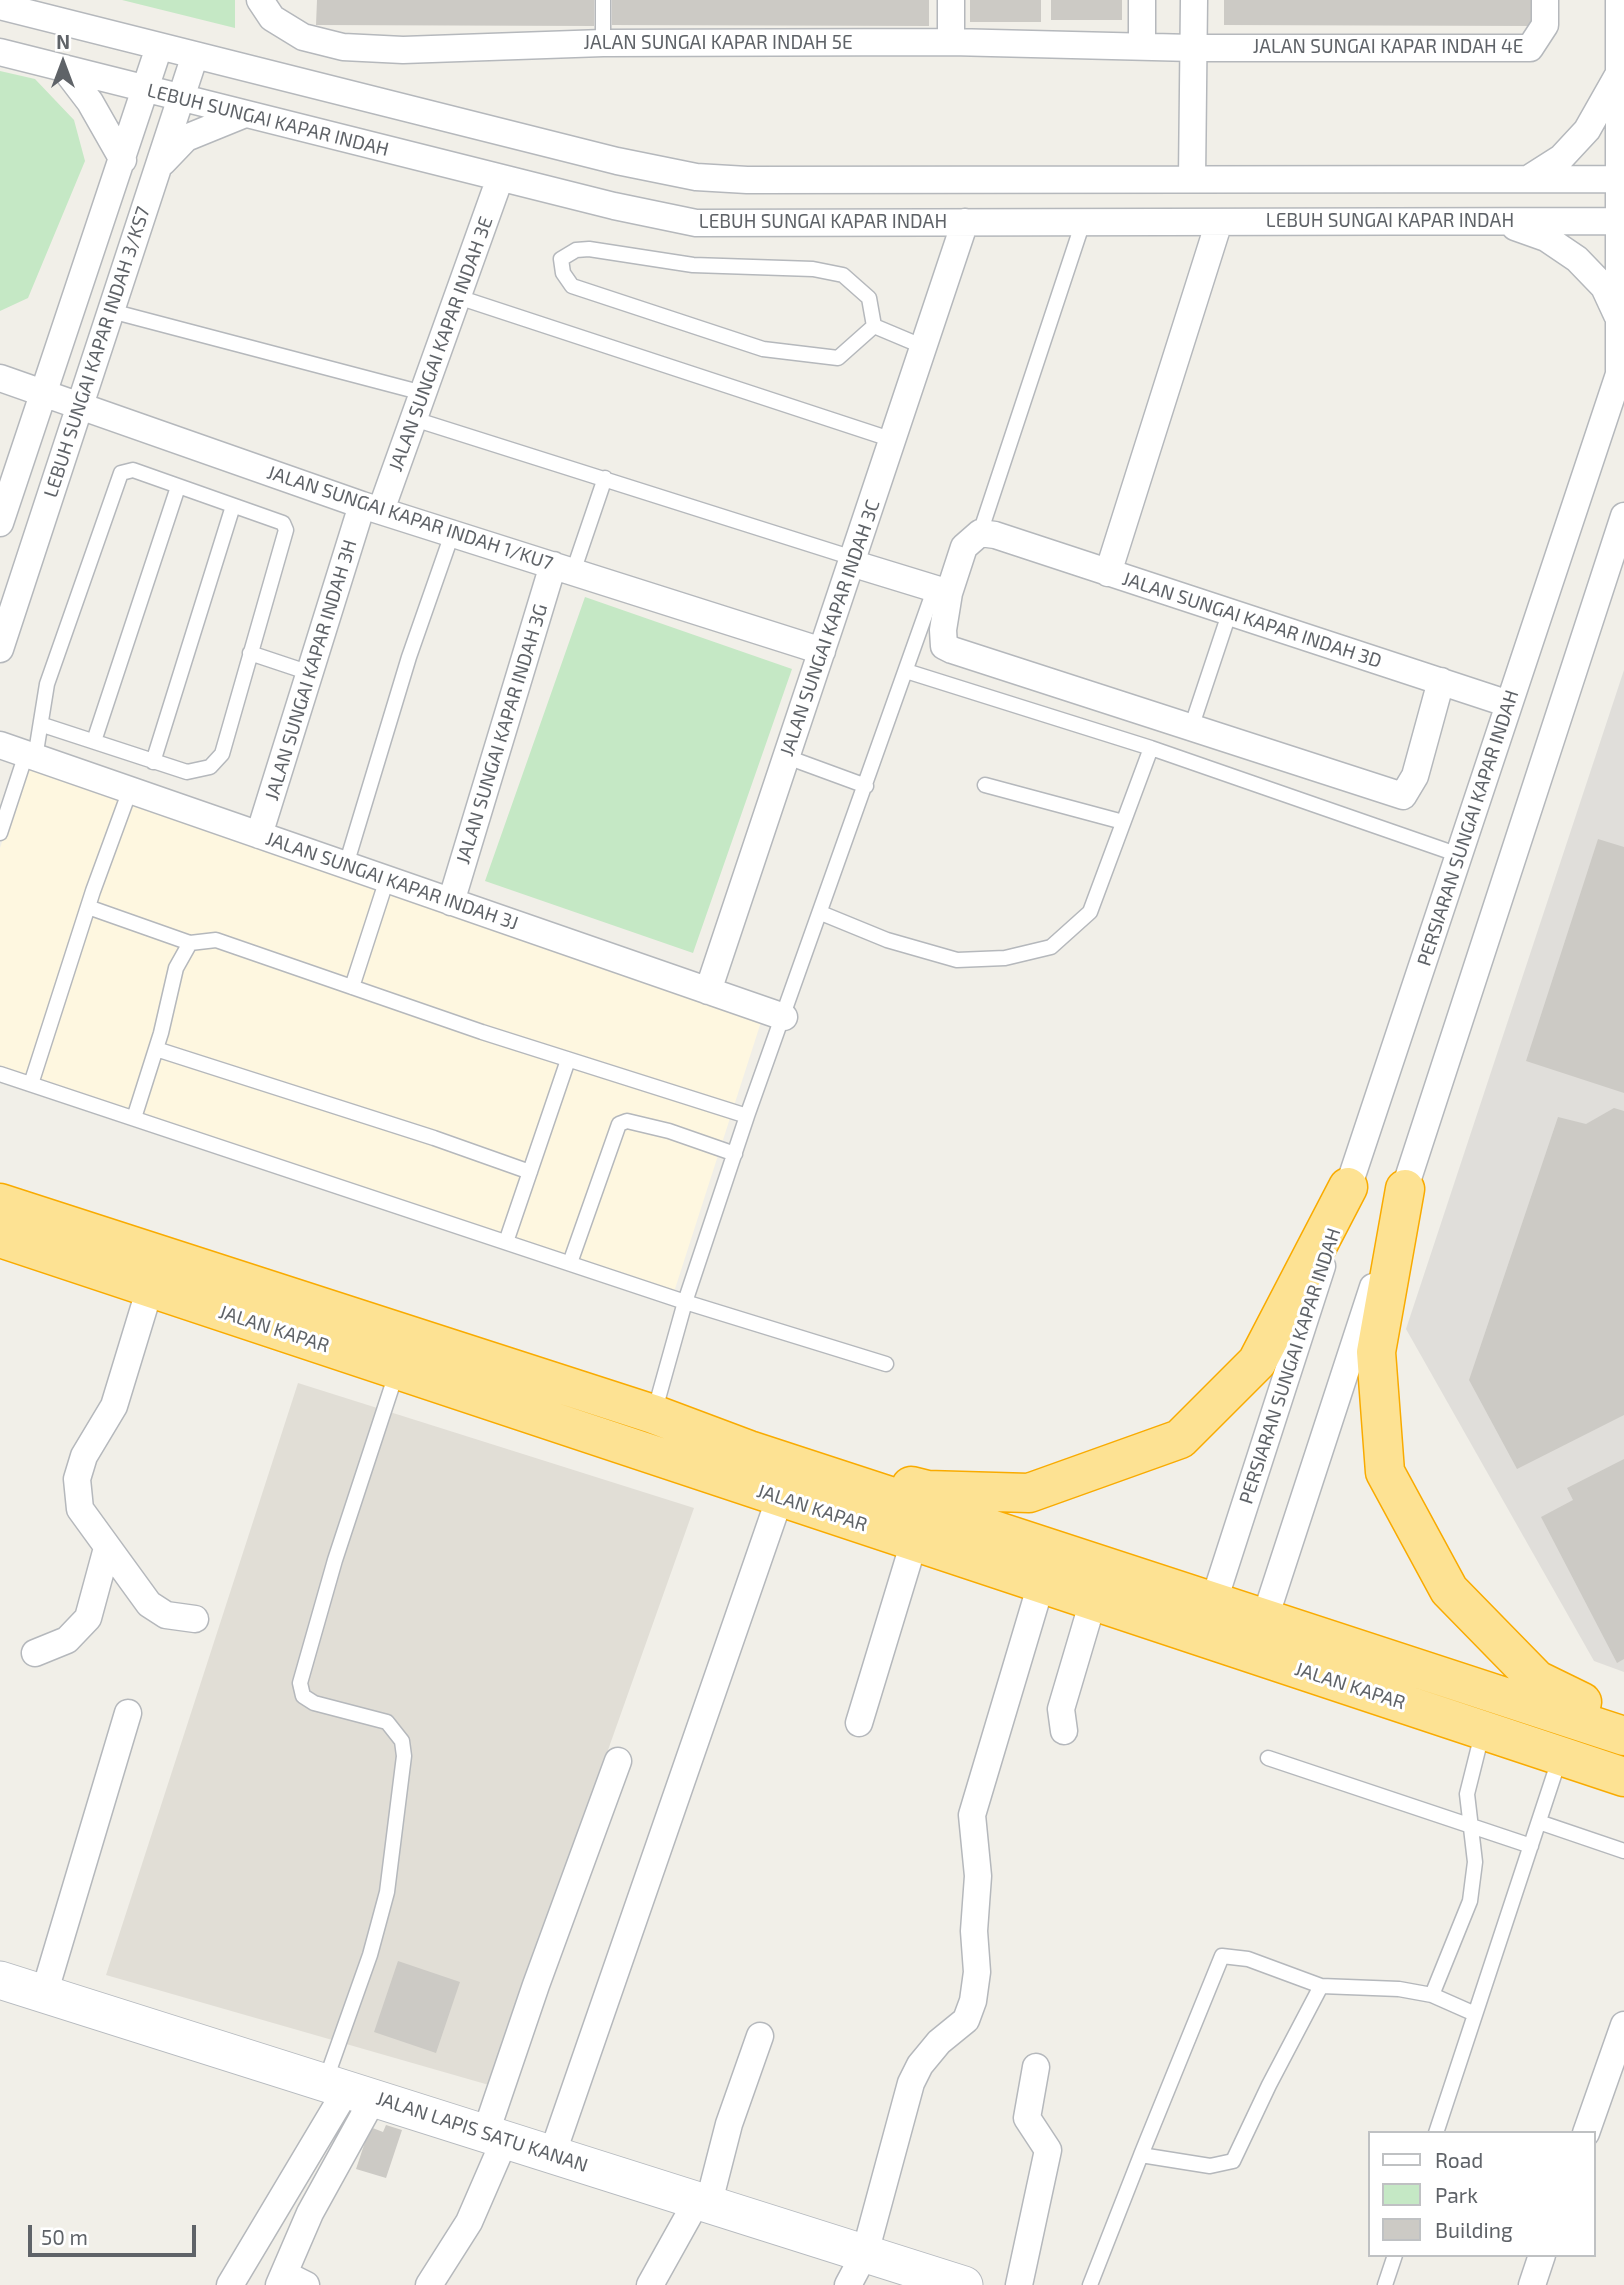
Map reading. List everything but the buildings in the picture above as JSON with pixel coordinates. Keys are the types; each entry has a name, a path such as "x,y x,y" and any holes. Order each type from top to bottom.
{"highway":[{"path":"749,1450 927,1490 1029,1493 1180,1439 1257,1362 1348,1187"},
{"path":"1405,1189 1376,1352 1385,1472 1449,1590 1537,1680 1624,1723"},
{"name":"JALAN KAPAR","path":"0,1203 653,1414 749,1450 1624,1736"},
{"name":"JALAN KAPAR","path":"0,1238 1624,1777"}],"street":[{"name":"JALAN SUNGAI KAPAR INDAH 5E","path":"260,0 272,18 303,37 343,47 403,50 603,43 951,43 1193,48"},
{"path":"951,0 951,43"},
{"path":"1142,0 1142,46"},
{"path":"1192,179 1194,0"},
{"name":"JALAN SUNGAI KAPAR INDAH 4E","path":"1193,48 1530,48 1545,25 1545,0"},
{"name":"PERSIARAN SUNGAI KAPAR INDAH","path":"1201,1637 1619,374 1622,179 1619,0"},
{"path":"0,6 617,161 696,177 747,180 1622,179"},
{"name":"LEBUH SUNGAI KAPAR INDAH 3/KS7","path":"0,523 159,47"},
{"name":"LEBUH SUNGAI KAPAR INDAH","path":"0,52 500,178 696,223 1622,221"},
{"name":"LEBUH SUNGAI KAPAR INDAH 3/KS7","path":"0,649 195,55"},
{"path":"64,68 90,102 122,160"},
{"path":"1528,179 1561,158 1587,130 1619,74"},
{"path":"158,166 186,138 244,114"},
{"name":"JALAN SUNGAI KAPAR INDAH 3E","path":"372,507 414,419 500,178"},
{"path":"1499,221 1546,238 1577,259 1604,287 1620,323"},
{"name":"JALAN SUNGAI KAPAR INDAH 3C","path":"708,991 965,222"},
{"path":"1108,573 1219,222"},
{"name":"JALAN SUNGAI KAPAR INDAH 1/KU7","path":"0,378 452,534 822,651"},
{"name":"JALAN SUNGAI KAPAR INDAH 3H","path":"260,835 310,673 372,507"},
{"path":"1254,1654 1624,516"},
{"path":"987,534 964,547 942,592 944,646 1191,728 1402,796 1415,776 1441,681"},
{"name":"JALAN SUNGAI KAPAR INDAH 3D","path":"987,534 1509,704"},
{"path":"852,561 942,592"},
{"name":"JALAN SUNGAI KAPAR INDAH 3G","path":"451,902 563,569"},
{"name":"JALAN SUNGAI KAPAR INDAH 3J","path":"0,745 784,1017"},
{"path":"150,1288 114,1406 84,1456 77,1479 80,1509 149,1604 166,1615 195,1619"},
{"path":"552,2155 780,1497"},
{"path":"859,1723 914,1542"},
{"path":"36,1653 67,1640 88,1618 107,1548"},
{"path":"848,2285 865,2253 911,2083 920,2065 939,2042 966,2020 973,2001 977,1972 974,1931 978,1876 972,1815 1041,1584"},
{"path":"1063,1731 1061,1709 1093,1601"},
{"path":"44,1994 128,1713"},
{"path":"429,2285 469,2222 496,2136 536,1985 618,1761"},
{"name":"JALAN LAPIS SATU KANAN","path":"0,1980 964,2285"},
{"path":"1587,2131 1624,2025"},
{"path":"650,2285 703,2201 760,2036"},
{"path":"1019,2285 1048,2150 1027,2118 1036,2067"},
{"path":"290,2281 348,2089"},
{"path":"230,2285 348,2089"},
{"path":"1532,2285 1541,2257"}],"lane":[{"path":"603,0 603,43"},
{"path":"987,534 1083,222"},
{"path":"589,249 693,265 813,269 843,275 869,298 874,326 838,358 763,349 572,286 563,273 561,259 576,250 589,249"},
{"path":"458,297 893,440"},
{"path":"111,311 423,393"},
{"path":"874,326 924,347"},
{"path":"414,419 606,478 852,561"},
{"path":"0,833 43,725 41,708 47,684 116,480 121,473 132,470 283,523 286,530 222,754 210,767 187,772 43,725"},
{"path":"563,569 606,478"},
{"path":"94,741 178,487"},
{"path":"153,762 233,506"},
{"path":"346,865 409,657 452,534"},
{"path":"653,1414 685,1303 747,1116 906,671 942,592"},
{"path":"1191,728 1230,614"},
{"path":"250,653 310,673"},
{"path":"906,671 1151,748 1459,855"},
{"path":"821,913 887,940 957,960 1005,958 1051,947 1090,912 1151,748"},
{"path":"787,757 866,786"},
{"path":"985,785 1123,822"},
{"path":"31,1084 88,907 130,790"},
{"path":"352,988 387,879"},
{"path":"88,907 190,943 216,940 568,1060 747,1116"},
{"path":"134,1118 156,1049 176,968 190,943"},
{"path":"156,1049 434,1138 530,1172"},
{"path":"506,1242 568,1060"},
{"path":"0,1074 685,1303 886,1364"},
{"path":"570,1263 609,1146 619,1124 627,1121 669,1131 735,1154"},
{"path":"348,2089 370,1955 387,1892 404,1756 402,1741 387,1722 314,1703 303,1696 300,1683 335,1560 397,1370"},
{"path":"1432,1995 1470,1901 1475,1862 1467,1794 1483,1730"},
{"path":"1437,2131 1561,1756"},
{"path":"1268,1758 1531,1846"},
{"path":"1539,1822 1624,1851"},
{"path":"1090,2285 1222,1956 1248,1959 1321,1986 1399,1989 1432,1995 1475,2014"},
{"path":"1141,2155 1210,2166 1233,2161 1321,1986"},
{"path":"1385,2285 1394,2257"}],"shaded area":[{"path":"1624,670 1624,1672 1594,1661 1406,1329"},
{"path":"28,764 761,1022 674,1292 0,1067 0,848"},
{"path":"298,1383 694,1508 489,2085 106,1975"}],"green space":[{"path":"122,0 235,0 235,28"},
{"path":"0,71 35,79 74,120 85,161 28,298 0,311"},
{"path":"585,597 792,669 693,953 485,881"}]}
